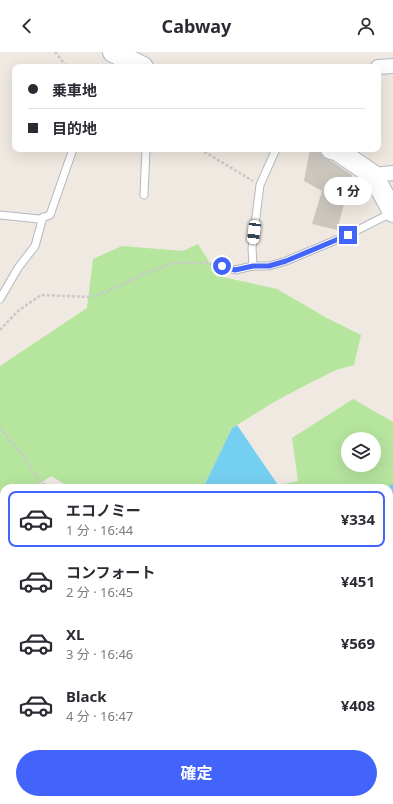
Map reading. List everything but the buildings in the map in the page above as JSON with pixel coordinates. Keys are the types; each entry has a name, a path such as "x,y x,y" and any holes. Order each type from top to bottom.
{"main road":[{"path":"113,52 137,64"},
{"path":"339,152 373,175 393,212"}],"street":[{"path":"381,67 393,66"},
{"path":"373,175 393,174"}],"lane":[{"path":"0,215 39,219 50,215 72,152"},
{"path":"144,196 146,152"},
{"path":"253,266 252,248 260,185 275,152"},
{"path":"222,266 235,270 253,266 269,266 286,261 348,235 393,212"},
{"path":"0,298 18,268 35,246 43,218"}],"path":[{"path":"55,52 65,64"},
{"path":"205,152 260,185"},
{"path":"0,330 18,311 41,295 88,297 104,293 145,273 173,262 209,263 222,266"},
{"path":"0,428 23,455 39,481 45,484"}],"green space":[{"path":"198,244 218,276 277,289 325,317 361,335 354,365 336,370 308,384 274,402 232,428 205,484 64,484 51,476 39,484 0,484 0,366 87,308 93,259 122,246 183,251"},
{"path":"353,399 393,422 393,484 283,484 298,481 292,438"}],"water":[{"path":"237,425 277,484 205,484 232,428"}],"route":[{"path":"222,266 235,270 253,266 269,266 286,261 348,235"}]}
